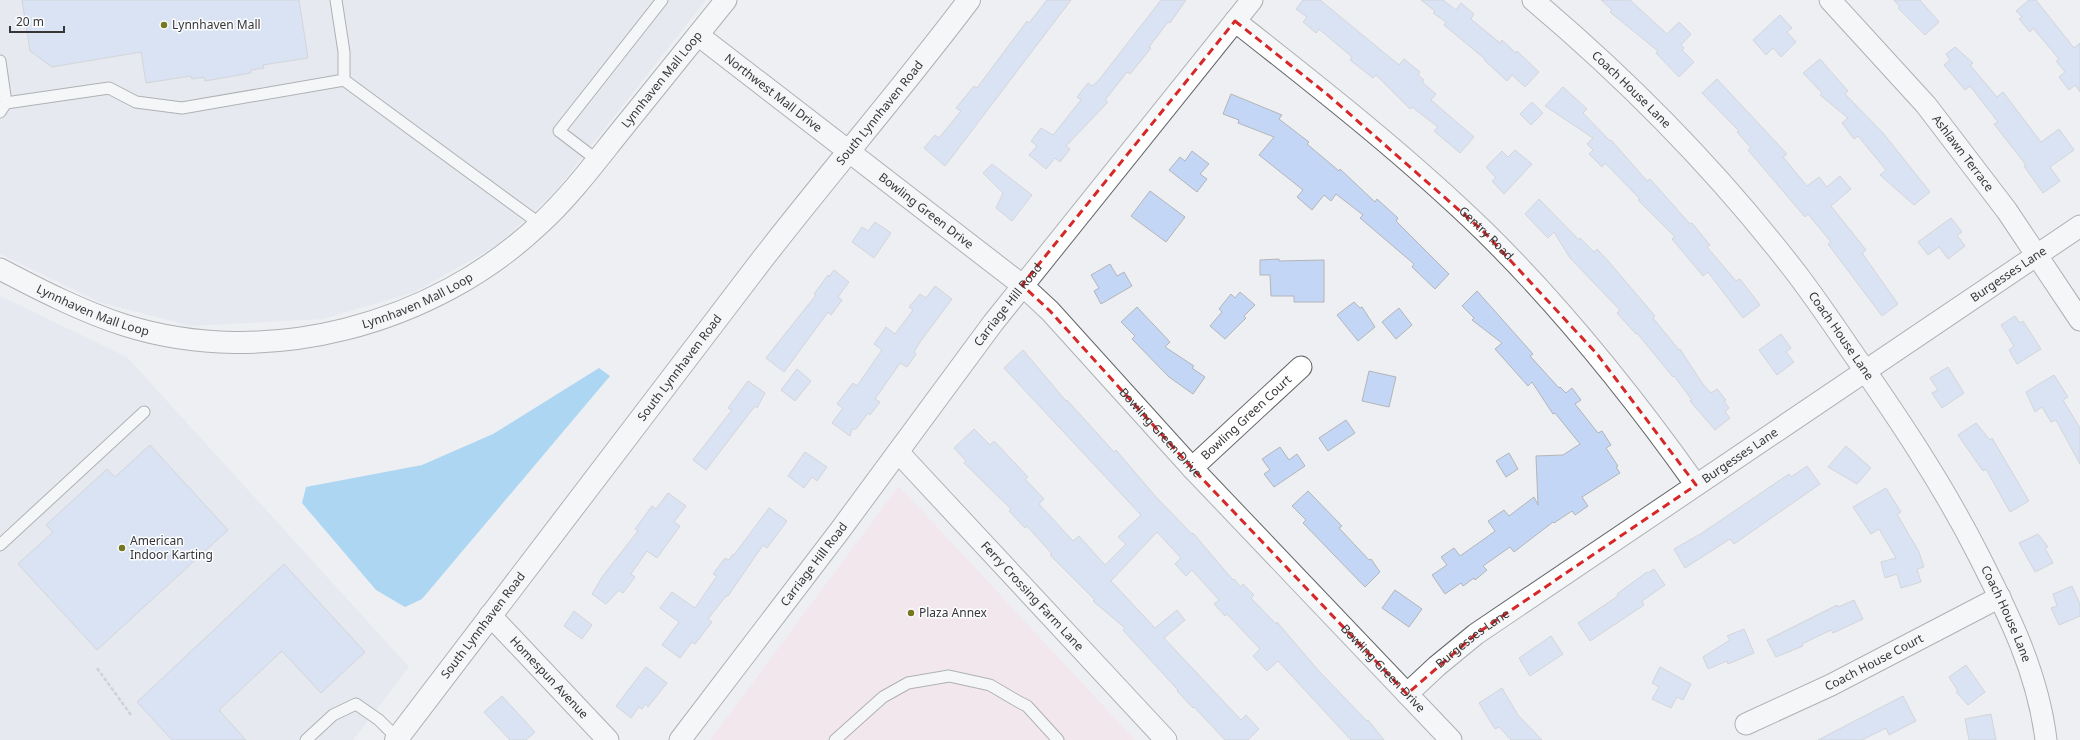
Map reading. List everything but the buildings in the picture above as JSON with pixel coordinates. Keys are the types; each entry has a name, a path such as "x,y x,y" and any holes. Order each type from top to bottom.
{"street":[{"name":"Lynnhaven Mall Loop","path":"0,269 42,291 125,325 172,336 221,343 264,342 310,336 353,328 400,312 440,294 479,272 540,224 570,194 726,0"},
{"name":"South Lynnhaven Road","path":"398,739 490,615 848,152 915,71 969,0"},
{"name":"Carriage Hill Road","path":"680,740 898,452 1022,285 1252,0"},
{"name":"Coach House Lane","path":"1533,0 1611,71 1693,152 1741,205 1797,274 1865,371 1923,455 1964,528 2000,597 2023,648 2036,686 2046,740"},
{"name":"Ashlawn Terrace","path":"1830,0 1926,105 2007,211 2080,320"},
{"name":"Gentry Road","path":"1235,21 1328,95 1423,175 1484,232 1542,291 1597,354 1649,418 1696,485"},
{"name":"Northwest Mall Drive","path":"698,35 848,152"},
{"name":"Bowling Green Drive","path":"848,152 1022,285 1050,311 1192,468 1450,740"},
{"name":"Burgesses Lane","path":"1407,694 1437,666 1476,634 2080,226"},
{"name":"Bowling Green Court","path":"1192,468 1301,367"},
{"name":"Ferry Crossing Farm Lane","path":"898,452 1166,740"},
{"name":"Coach House Court","path":"1746,724 1831,685 2000,597"},
{"name":"Homespun Avenue","path":"490,615 608,740"}],"lane":[{"path":"336,0 344,52 344,80"},
{"path":"597,160 559,131 662,0"},
{"path":"0,62 3,107 109,88 136,102 182,108 344,80 540,224"},
{"path":"0,545 144,412"},
{"path":"835,740 883,697 908,683 949,676 990,685 1027,706 1058,740"},
{"path":"306,740 333,715 356,704 379,720 398,739"}],"path":[{"path":"97,668 131,715"}],"highlighted area":[{"path":"1235,21 1328,95 1484,232 1597,354 1696,485 1476,634 1407,694 1192,468 1050,311 1022,285"}],"shaded area":[{"name":"Lynnhaven Mall","path":"0,0 706,0 554,193 499,244 415,292 323,319 191,326 99,302 0,254"},
{"path":"0,296 127,357 409,667 353,740 0,740"},
{"name":"Plaza Annex","path":"899,486 1135,740 710,740"}],"water":[{"path":"599,368 610,376 422,599 405,607 376,590 302,503 306,487 422,465 493,434"}],"place":[{"name":"Lynnhaven Mall","path":"164,25"},
{"name":"American Indoor Karting","path":"122,548"},
{"name":"Plaza Annex","path":"911,613"}]}
